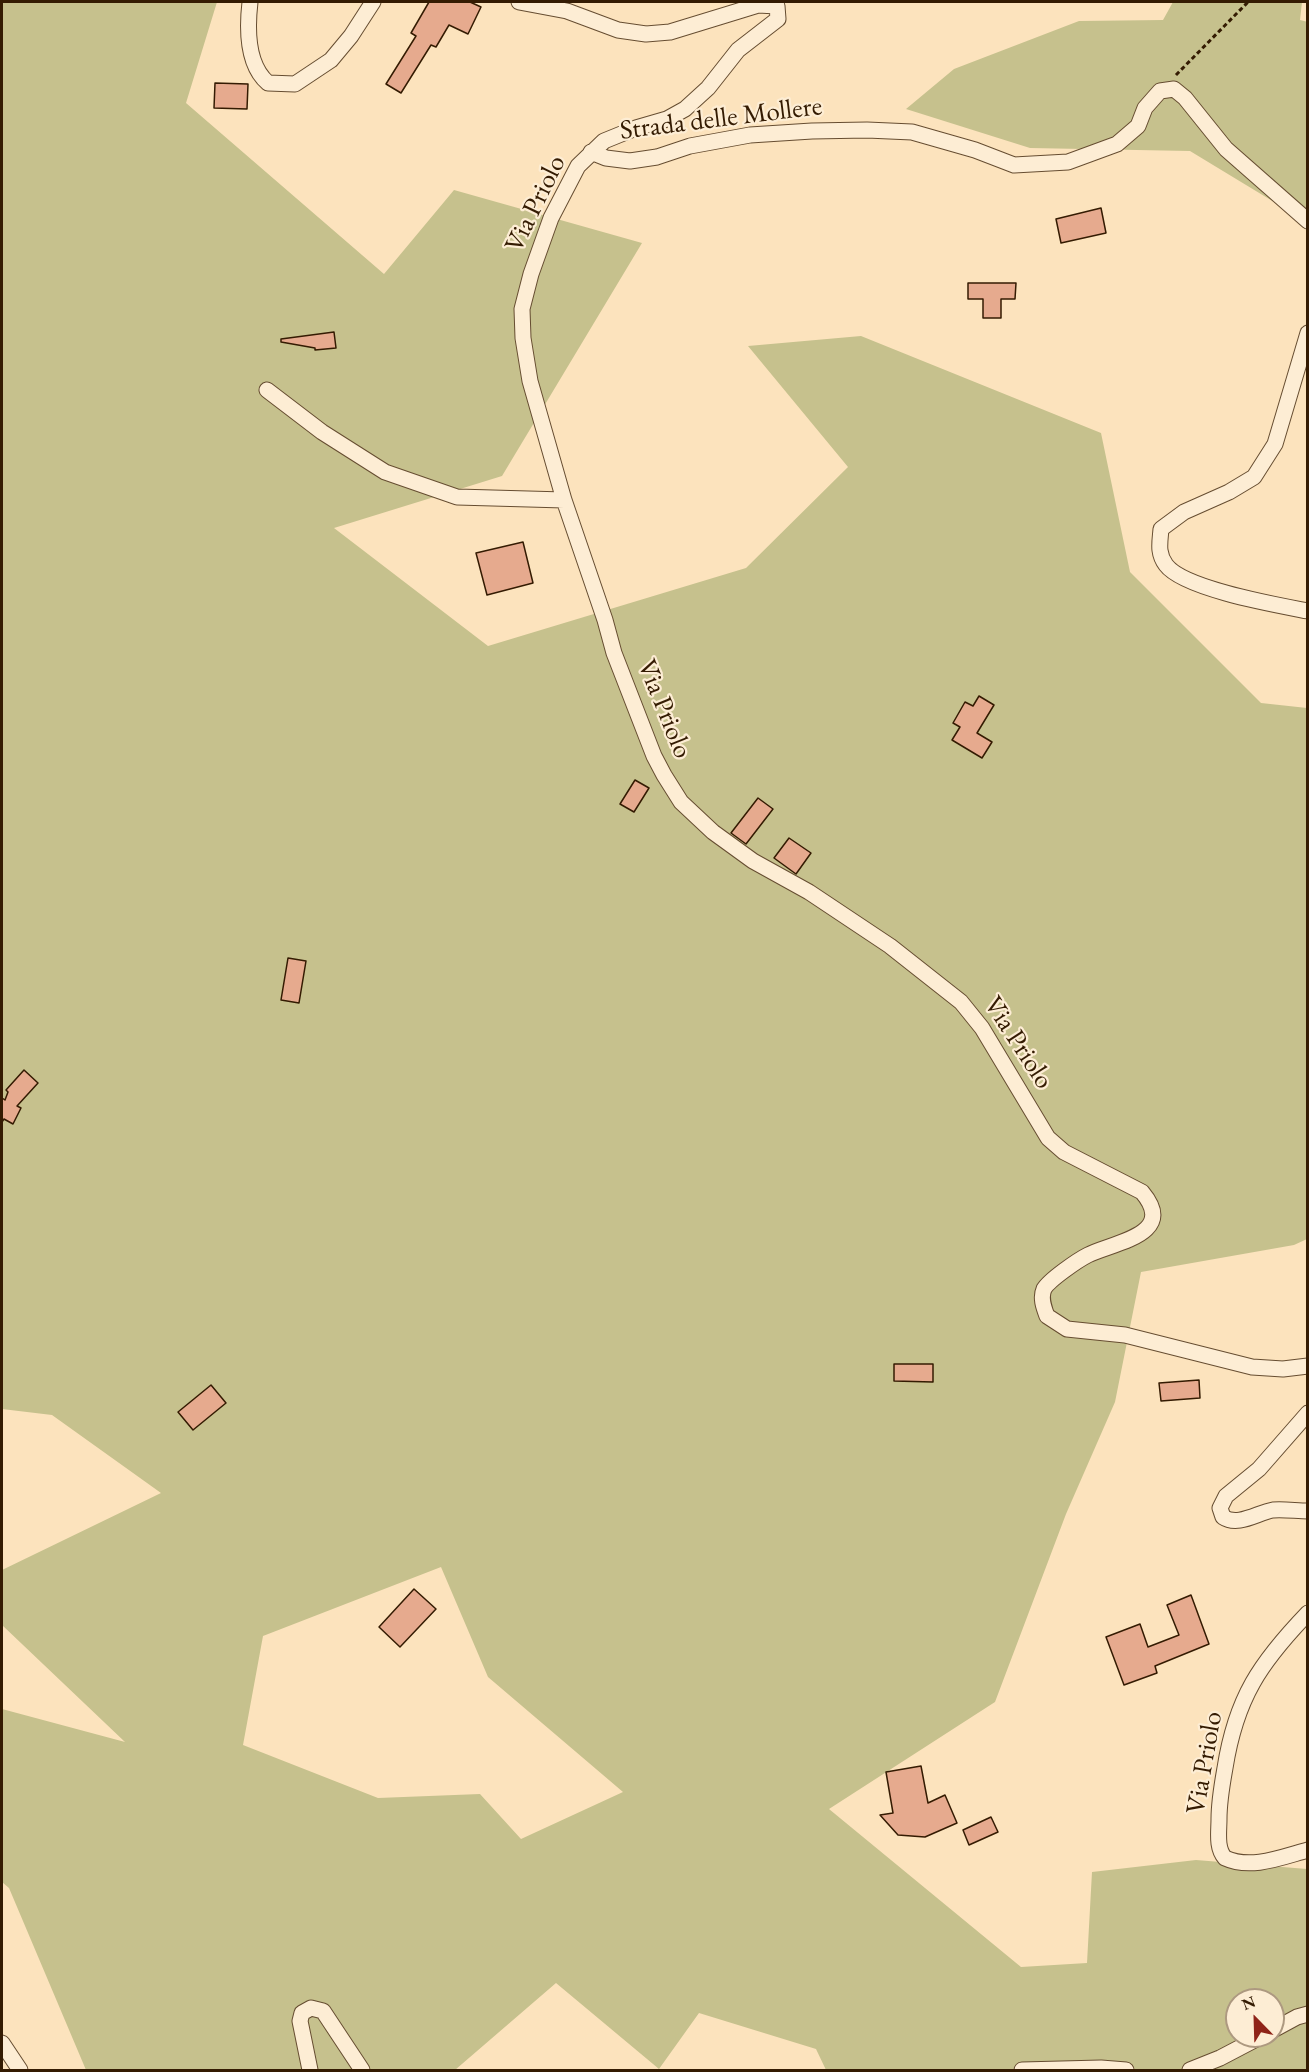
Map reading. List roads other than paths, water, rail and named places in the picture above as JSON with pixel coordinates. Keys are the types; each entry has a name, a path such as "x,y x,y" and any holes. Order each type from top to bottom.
{"street":[{"path":"250,2 252,61 260,76 268,83 295,84 331,60 351,36 373,2"},
{"name":"Via Priolo","path":"519,2 567,11 618,30 646,34 670,32 758,5 777,6 778,19 738,50 708,88 685,109 667,119 604,141 578,166 551,218 531,274 522,309 523,338 530,381 564,500 614,653 663,775 681,802 705,826 753,861 809,892 890,946 955,996 982,1028 1048,1138 1064,1152 1142,1192 1151,1203 1152,1219 1141,1234 1087,1256 1055,1278 1044,1289 1042,1300 1047,1316 1067,1329 1125,1335 1252,1367 1283,1369 1308,1366"},
{"name":"Strada delle Mollere","path":"591,152 606,158 630,161 657,157 690,146 750,135 812,130 867,130 912,132 975,150 1014,165 1068,162 1118,144 1138,126 1144,108 1160,91 1174,89 1185,98 1226,149 1308,221"},
{"path":"1308,333 1275,444 1254,477 1229,492 1184,512 1161,529 1159,550 1166,566 1186,579 1232,594 1308,611"},
{"path":"267,390 322,432 385,472 457,497 564,500"},
{"path":"1308,1413 1259,1469 1226,1496 1220,1508 1223,1517 1230,1521 1242,1520 1272,1510 1308,1511"},
{"name":"Via Priolo","path":"1308,1613 1261,1668 1240,1707 1229,1743 1219,1804 1219,1845 1225,1858 1240,1862 1278,1859 1308,1850"},
{"path":"310,2070 300,2021 302,2013 311,2008 322,2011 362,2070"},
{"path":"1285,2024 1308,2014"},
{"path":"2,2043 20,2070"},
{"path":"1190,2070 1239,2048"},
{"path":"1022,2070 1101,2068 1126,2070"}]}
